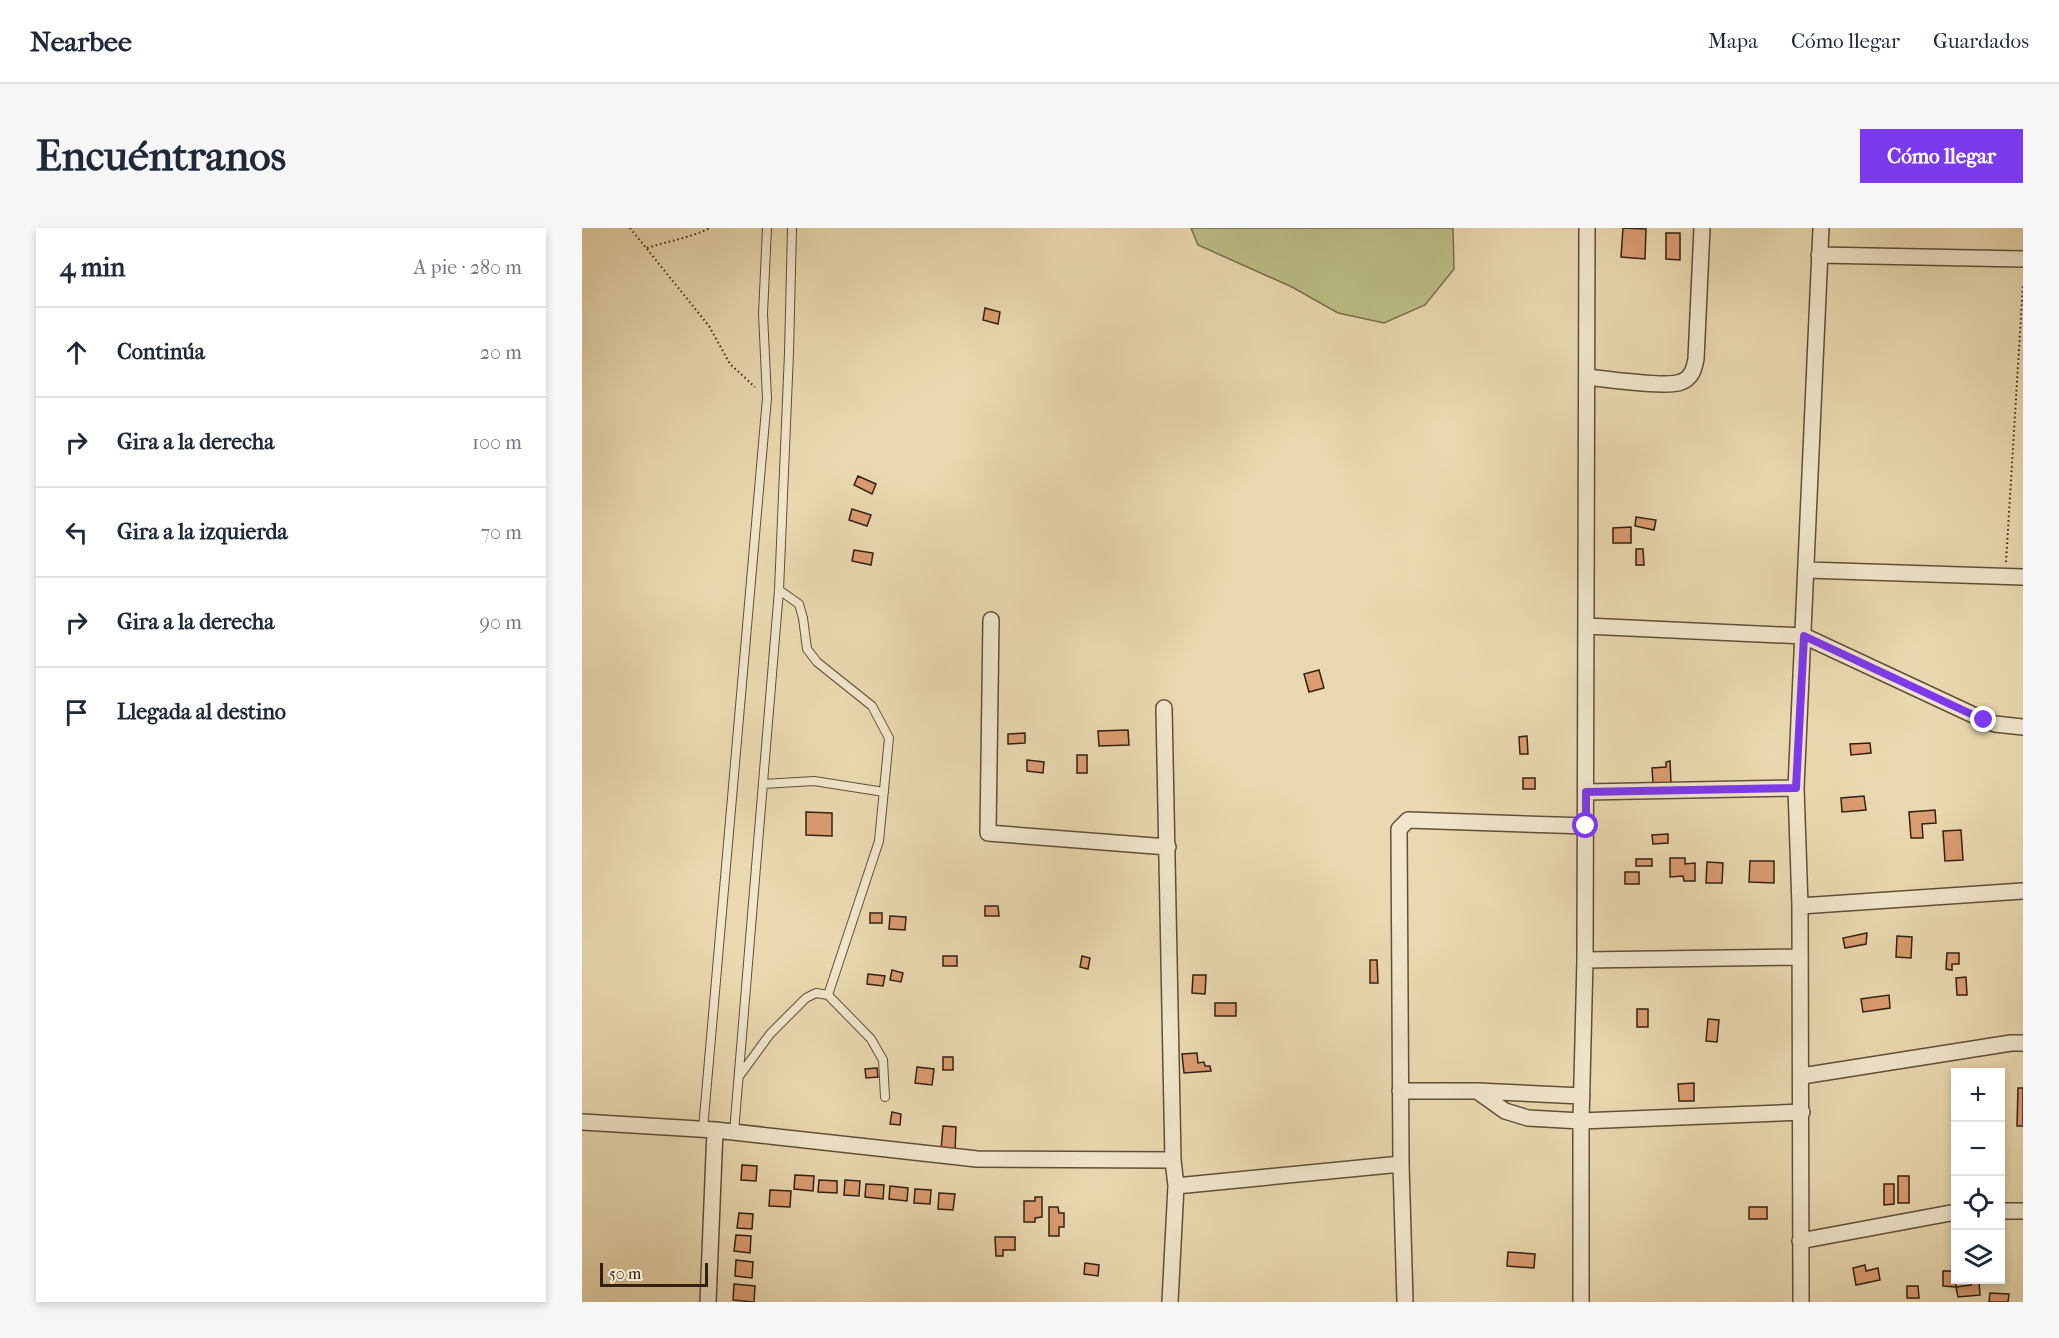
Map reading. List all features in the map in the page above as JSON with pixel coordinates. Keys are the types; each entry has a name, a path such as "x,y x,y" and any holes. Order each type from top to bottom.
{"street":[{"path":"1581,1302 1581,1121 1586,826 1587,228"},
{"path":"1587,377 1667,384 1682,382 1692,374 1696,359 1702,228"},
{"path":"1801,1302 1802,1076 1796,788 1821,228"},
{"path":"1819,255 2023,259"},
{"path":"1807,570 2023,577"},
{"path":"992,620 988,833 1168,847"},
{"path":"1586,626 1804,636 1984,720 1995,724 2023,727"},
{"path":"1164,708 1173,1160 1176,1186 1170,1302"},
{"path":"1586,792 1796,788"},
{"path":"1405,1302 1400,1091 1399,829 1408,820 1586,826"},
{"path":"1800,906 2023,891"},
{"path":"1585,960 1799,957"},
{"path":"1802,1076 2023,1043"},
{"path":"1400,1091 1477,1091 1582,1096"},
{"path":"1477,1091 1505,1111 1528,1118 1581,1121 1802,1112"},
{"path":"582,1122 709,1129 977,1159 1173,1160"},
{"path":"708,1302 709,1129"},
{"path":"1176,1186 1401,1164"},
{"path":"2005,1211 2023,1211"},
{"path":"1800,1241 1951,1213"}],"lane":[{"path":"709,1129 766,398 763,314 767,228"},
{"path":"734,1132 779,590 792,228"},
{"path":"779,590 799,604 807,649 817,662 872,706 889,738 879,841 828,995"},
{"path":"763,784 814,781 884,792"},
{"path":"739,1077 770,1034 806,998 816,993 828,995 871,1039 882,1060 885,1097"}],"path":[{"path":"630,228 709,326 730,364 766,398"},
{"path":"647,248 710,228"},
{"path":"2005,577 2023,284"}],"green space":[{"path":"1191,228 1453,228 1454,269 1425,305 1384,323 1338,313 1292,287 1198,245"}],"building":[{"path":"1623,228 1646,229 1645,259 1621,257"},
{"path":"1666,233 1680,233 1680,260 1666,259"},
{"path":"985,308 1000,312 998,324 983,320"},
{"path":"858,476 876,484 872,494 854,485"},
{"path":"852,509 871,515 867,526 849,520"},
{"path":"1636,517 1656,520 1654,530 1635,526"},
{"path":"1631,527 1631,543 1613,543 1613,528"},
{"path":"1636,549 1643,549 1644,565 1636,565"},
{"path":"854,550 873,553 871,565 852,561"},
{"path":"1319,670 1324,688 1309,692 1304,674"},
{"path":"1128,730 1129,745 1099,746 1098,731"},
{"path":"1025,733 1025,743 1008,744 1008,734"},
{"path":"1527,736 1528,754 1520,754 1519,737"},
{"path":"1870,743 1871,753 1851,755 1850,744"},
{"path":"1077,755 1087,755 1087,773 1077,773"},
{"path":"1027,760 1044,762 1043,773 1027,771"},
{"path":"1670,761 1671,783 1653,783 1652,768 1666,767 1666,762"},
{"path":"1523,778 1535,778 1535,789 1523,789"},
{"path":"1864,796 1866,810 1842,812 1841,798"},
{"path":"1935,810 1936,823 1922,824 1923,838 1911,838 1909,812"},
{"path":"806,812 832,813 832,836 806,835"},
{"path":"1961,830 1963,860 1945,861 1943,831"},
{"path":"1668,834 1668,843 1653,844 1652,835"},
{"path":"1670,858 1685,858 1685,864 1695,863 1695,881 1684,881 1683,876 1670,877"},
{"path":"1636,859 1652,859 1652,866 1636,866"},
{"path":"1750,861 1774,861 1774,883 1749,882"},
{"path":"1707,862 1723,863 1722,883 1706,883"},
{"path":"1625,872 1639,872 1639,884 1625,884"},
{"path":"985,906 998,906 999,916 985,916"},
{"path":"870,913 882,913 882,923 870,923"},
{"path":"890,916 906,917 905,930 889,929"},
{"path":"1867,933 1866,944 1845,948 1843,938"},
{"path":"1897,936 1912,937 1911,958 1896,957"},
{"path":"1947,953 1959,953 1959,964 1952,964 1952,970 1946,969"},
{"path":"943,956 957,956 957,966 943,966"},
{"path":"1082,956 1090,958 1088,969 1080,967"},
{"path":"1370,960 1377,960 1378,983 1370,983"},
{"path":"892,970 903,973 901,982 890,980"},
{"path":"868,974 885,976 883,986 867,984"},
{"path":"1193,975 1206,975 1205,994 1192,993"},
{"path":"1966,977 1967,995 1957,995 1956,978"},
{"path":"1889,995 1890,1008 1863,1012 1861,999"},
{"path":"1215,1003 1236,1003 1236,1016 1215,1016"},
{"path":"1637,1009 1648,1009 1648,1027 1637,1027"},
{"path":"1708,1019 1719,1020 1717,1042 1706,1041"},
{"path":"1197,1053 1198,1063 1204,1062 1205,1066 1210,1066 1211,1071 1184,1073 1182,1054"},
{"path":"943,1057 953,1057 953,1070 943,1070"},
{"path":"917,1067 934,1069 932,1085 915,1083"},
{"path":"877,1068 878,1077 866,1078 865,1069"},
{"path":"1694,1083 1694,1101 1679,1101 1678,1084"},
{"path":"2018,1088 2023,1088 2023,1126 2017,1126"},
{"path":"892,1112 901,1114 900,1125 890,1124"},
{"path":"943,1126 956,1127 955,1151 941,1150"},
{"path":"742,1165 757,1166 756,1181 741,1180"},
{"path":"795,1175 814,1176 813,1191 794,1189"},
{"path":"1898,1176 1909,1176 1909,1203 1898,1203"},
{"path":"819,1180 837,1181 837,1193 818,1192"},
{"path":"845,1180 860,1181 859,1196 844,1195"},
{"path":"866,1184 884,1185 883,1199 865,1197"},
{"path":"1884,1184 1894,1184 1894,1204 1884,1205"},
{"path":"890,1186 908,1188 907,1201 889,1199"},
{"path":"915,1189 931,1190 930,1204 914,1203"},
{"path":"770,1190 791,1191 790,1207 769,1206"},
{"path":"939,1193 955,1194 953,1210 938,1209"},
{"path":"1035,1197 1042,1197 1042,1217 1035,1218 1035,1222 1024,1222 1024,1201 1035,1201"},
{"path":"1049,1207 1058,1207 1059,1213 1064,1213 1064,1227 1059,1227 1059,1236 1049,1236"},
{"path":"1749,1207 1767,1207 1767,1219 1749,1219"},
{"path":"739,1213 753,1214 752,1229 737,1228"},
{"path":"736,1235 751,1236 750,1253 734,1251"},
{"path":"995,1237 1015,1237 1015,1250 1003,1250 1003,1256 996,1256"},
{"path":"1508,1252 1535,1254 1534,1268 1507,1266"},
{"path":"736,1260 753,1262 752,1278 735,1276"},
{"path":"1085,1263 1099,1265 1098,1276 1084,1274"},
{"path":"1865,1265 1866,1271 1878,1268 1880,1280 1856,1285 1853,1268"},
{"path":"1943,1271 1951,1271 1951,1284 1956,1284 1956,1287 1943,1286"},
{"path":"734,1284 755,1286 754,1302 733,1300"},
{"path":"1979,1284 1980,1295 1958,1297 1956,1287"},
{"path":"1907,1286 1918,1286 1919,1298 1907,1298"},
{"path":"1990,1293 2009,1294 2008,1302 1989,1302"}],"route":[{"path":"1586,826 1586,792 1796,788 1804,636 1984,720"}]}
